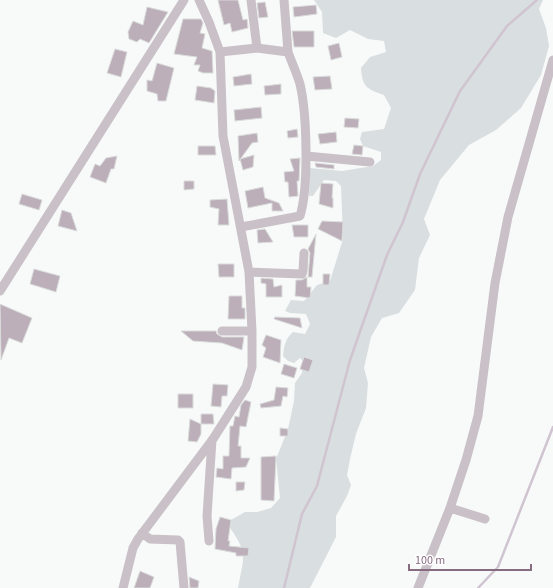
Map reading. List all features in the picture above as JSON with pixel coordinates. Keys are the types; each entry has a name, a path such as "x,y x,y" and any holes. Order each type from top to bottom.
{"street":[{"path":"0,291 184,0"},
{"path":"123,588 133,548 142,533 212,439 246,386 252,367 249,272 223,136 220,52 199,0"},
{"path":"251,0 257,48"},
{"path":"241,226 300,216 305,193 306,156 300,84 288,52 284,0"},
{"path":"220,52 257,48 288,52"},
{"path":"418,588 450,508 466,460 478,416 495,283 508,217 553,61"},
{"path":"306,156 370,162"},
{"path":"249,272 302,274 304,271 304,253"},
{"path":"222,331 252,331"},
{"path":"209,541 208,510 212,439"},
{"path":"450,508 484,519"},
{"path":"142,533 150,539 178,540 180,542 184,588"}],"shaded area":[{"path":"314,0 543,0 539,9 546,28 549,46 541,75 521,108 496,130 469,145 440,180 424,219 430,235 419,258 415,290 399,313 382,318 371,337 364,368 368,383 366,408 356,434 347,475 351,485 336,516 336,537 310,588 238,588 243,557 240,544 230,528 231,520 245,512 257,512 271,508 280,498 276,459 288,429 294,401 295,383 302,373 303,361 300,358 294,363 288,361 283,356 284,349 285,343 293,332 305,334 310,324 306,314 290,313 285,311 291,300 304,301 317,285 330,281 343,239 341,186 336,181 324,180 313,196 309,196 310,168 342,171 373,166 381,160 381,152 363,146 360,139 362,132 384,129 391,108 384,95 373,91 366,86 361,68 370,57 386,52 384,41 368,39 350,30 336,38 323,33 322,12"}],"building":[{"path":"218,0 238,0 243,20 247,19 248,28 232,32 230,23 224,25"},
{"path":"265,2 268,17 259,18 257,3"},
{"path":"316,5 317,14 294,17 293,7"},
{"path":"147,7 168,12 149,43 140,39 137,42 129,39 128,32 133,21 143,25"},
{"path":"183,19 201,19 203,23 200,33 205,34 202,48 212,51 213,73 203,73 198,71 200,65 194,65 197,57 174,54"},
{"path":"292,31 314,31 314,47 294,47"},
{"path":"339,43 342,57 331,60 328,46"},
{"path":"115,49 127,52 121,77 107,73"},
{"path":"157,63 174,68 166,101 158,101 157,94 147,91 147,80 152,81"},
{"path":"251,74 252,84 234,86 233,77"},
{"path":"330,76 332,89 315,90 313,77"},
{"path":"281,84 281,94 265,95 264,86"},
{"path":"197,86 211,88 215,91 214,103 195,100"},
{"path":"261,107 262,118 235,121 234,110"},
{"path":"345,118 359,119 358,128 344,127"},
{"path":"297,129 298,137 288,138 287,131"},
{"path":"336,132 337,142 320,144 318,134"},
{"path":"257,133 258,142 252,143 239,161 238,136"},
{"path":"354,145 363,146 362,155 352,154"},
{"path":"198,146 215,146 216,155 198,155"},
{"path":"254,155 253,167 243,170 240,159"},
{"path":"117,156 114,169 111,169 106,183 90,177 95,164 100,166 106,158"},
{"path":"300,158 299,181 297,181 298,196 289,197 288,182 285,182 284,172 294,171 290,159"},
{"path":"315,163 334,165 334,169 316,167"},
{"path":"184,181 194,181 194,189 184,190"},
{"path":"321,183 333,184 333,208 319,204"},
{"path":"263,187 265,198 279,203 283,211 272,211 272,203 248,208 245,191"},
{"path":"22,194 42,200 39,210 19,204"},
{"path":"227,199 229,225 218,225 219,209 210,207 210,200"},
{"path":"62,210 71,213 77,231 58,226"},
{"path":"322,221 343,222 342,241 318,229"},
{"path":"292,225 308,225 308,237 294,237"},
{"path":"265,229 273,242 258,243 257,230"},
{"path":"316,234 312,277 308,277 310,253 308,249"},
{"path":"218,264 234,264 234,277 219,277"},
{"path":"34,269 60,276 56,292 30,284"},
{"path":"323,274 330,274 329,285 323,285"},
{"path":"307,277 307,287 311,287 310,298 295,296 296,280 302,280"},
{"path":"261,278 273,279 274,287 282,285 282,297 266,297 266,284 261,283"},
{"path":"229,296 242,296 242,308 245,308 245,319 228,319"},
{"path":"0,304 32,318 22,343 9,338 1,360"},
{"path":"275,317 300,318 302,328 274,319"},
{"path":"181,331 216,331 217,334 222,337 244,337 242,350 222,343 193,341"},
{"path":"266,335 281,340 280,363 263,357 266,348 262,345"},
{"path":"304,357 313,360 309,372 300,369"},
{"path":"284,364 297,368 294,378 281,374"},
{"path":"213,384 228,385 227,396 222,396 221,407 211,406"},
{"path":"276,387 288,388 287,397 283,396 281,406 261,408 260,404 274,400"},
{"path":"178,394 193,394 193,408 178,408"},
{"path":"245,400 251,402 246,427 240,426 238,446 241,446 241,458 250,458 246,467 232,468 231,479 216,477 217,468 223,469 223,456 229,456 230,426 233,426 235,416 239,417 241,405"},
{"path":"201,414 213,414 214,424 201,424"},
{"path":"190,419 201,424 201,434 197,442 188,441"},
{"path":"280,428 288,429 288,436 280,436"},
{"path":"276,456 274,501 261,500 261,457"},
{"path":"236,482 245,482 244,490 236,491"},
{"path":"220,517 231,520 228,541 230,541 229,546 249,548 248,556 236,556 236,553 215,549 216,529"},
{"path":"140,571 154,577 150,588 134,588"},
{"path":"189,577 199,581 198,588 190,588"}],"waterway":[{"path":"284,588 302,514 317,486 350,360 387,255 403,222 420,174 460,91 507,26 537,0"},
{"path":"478,588 498,567 553,427"}]}
